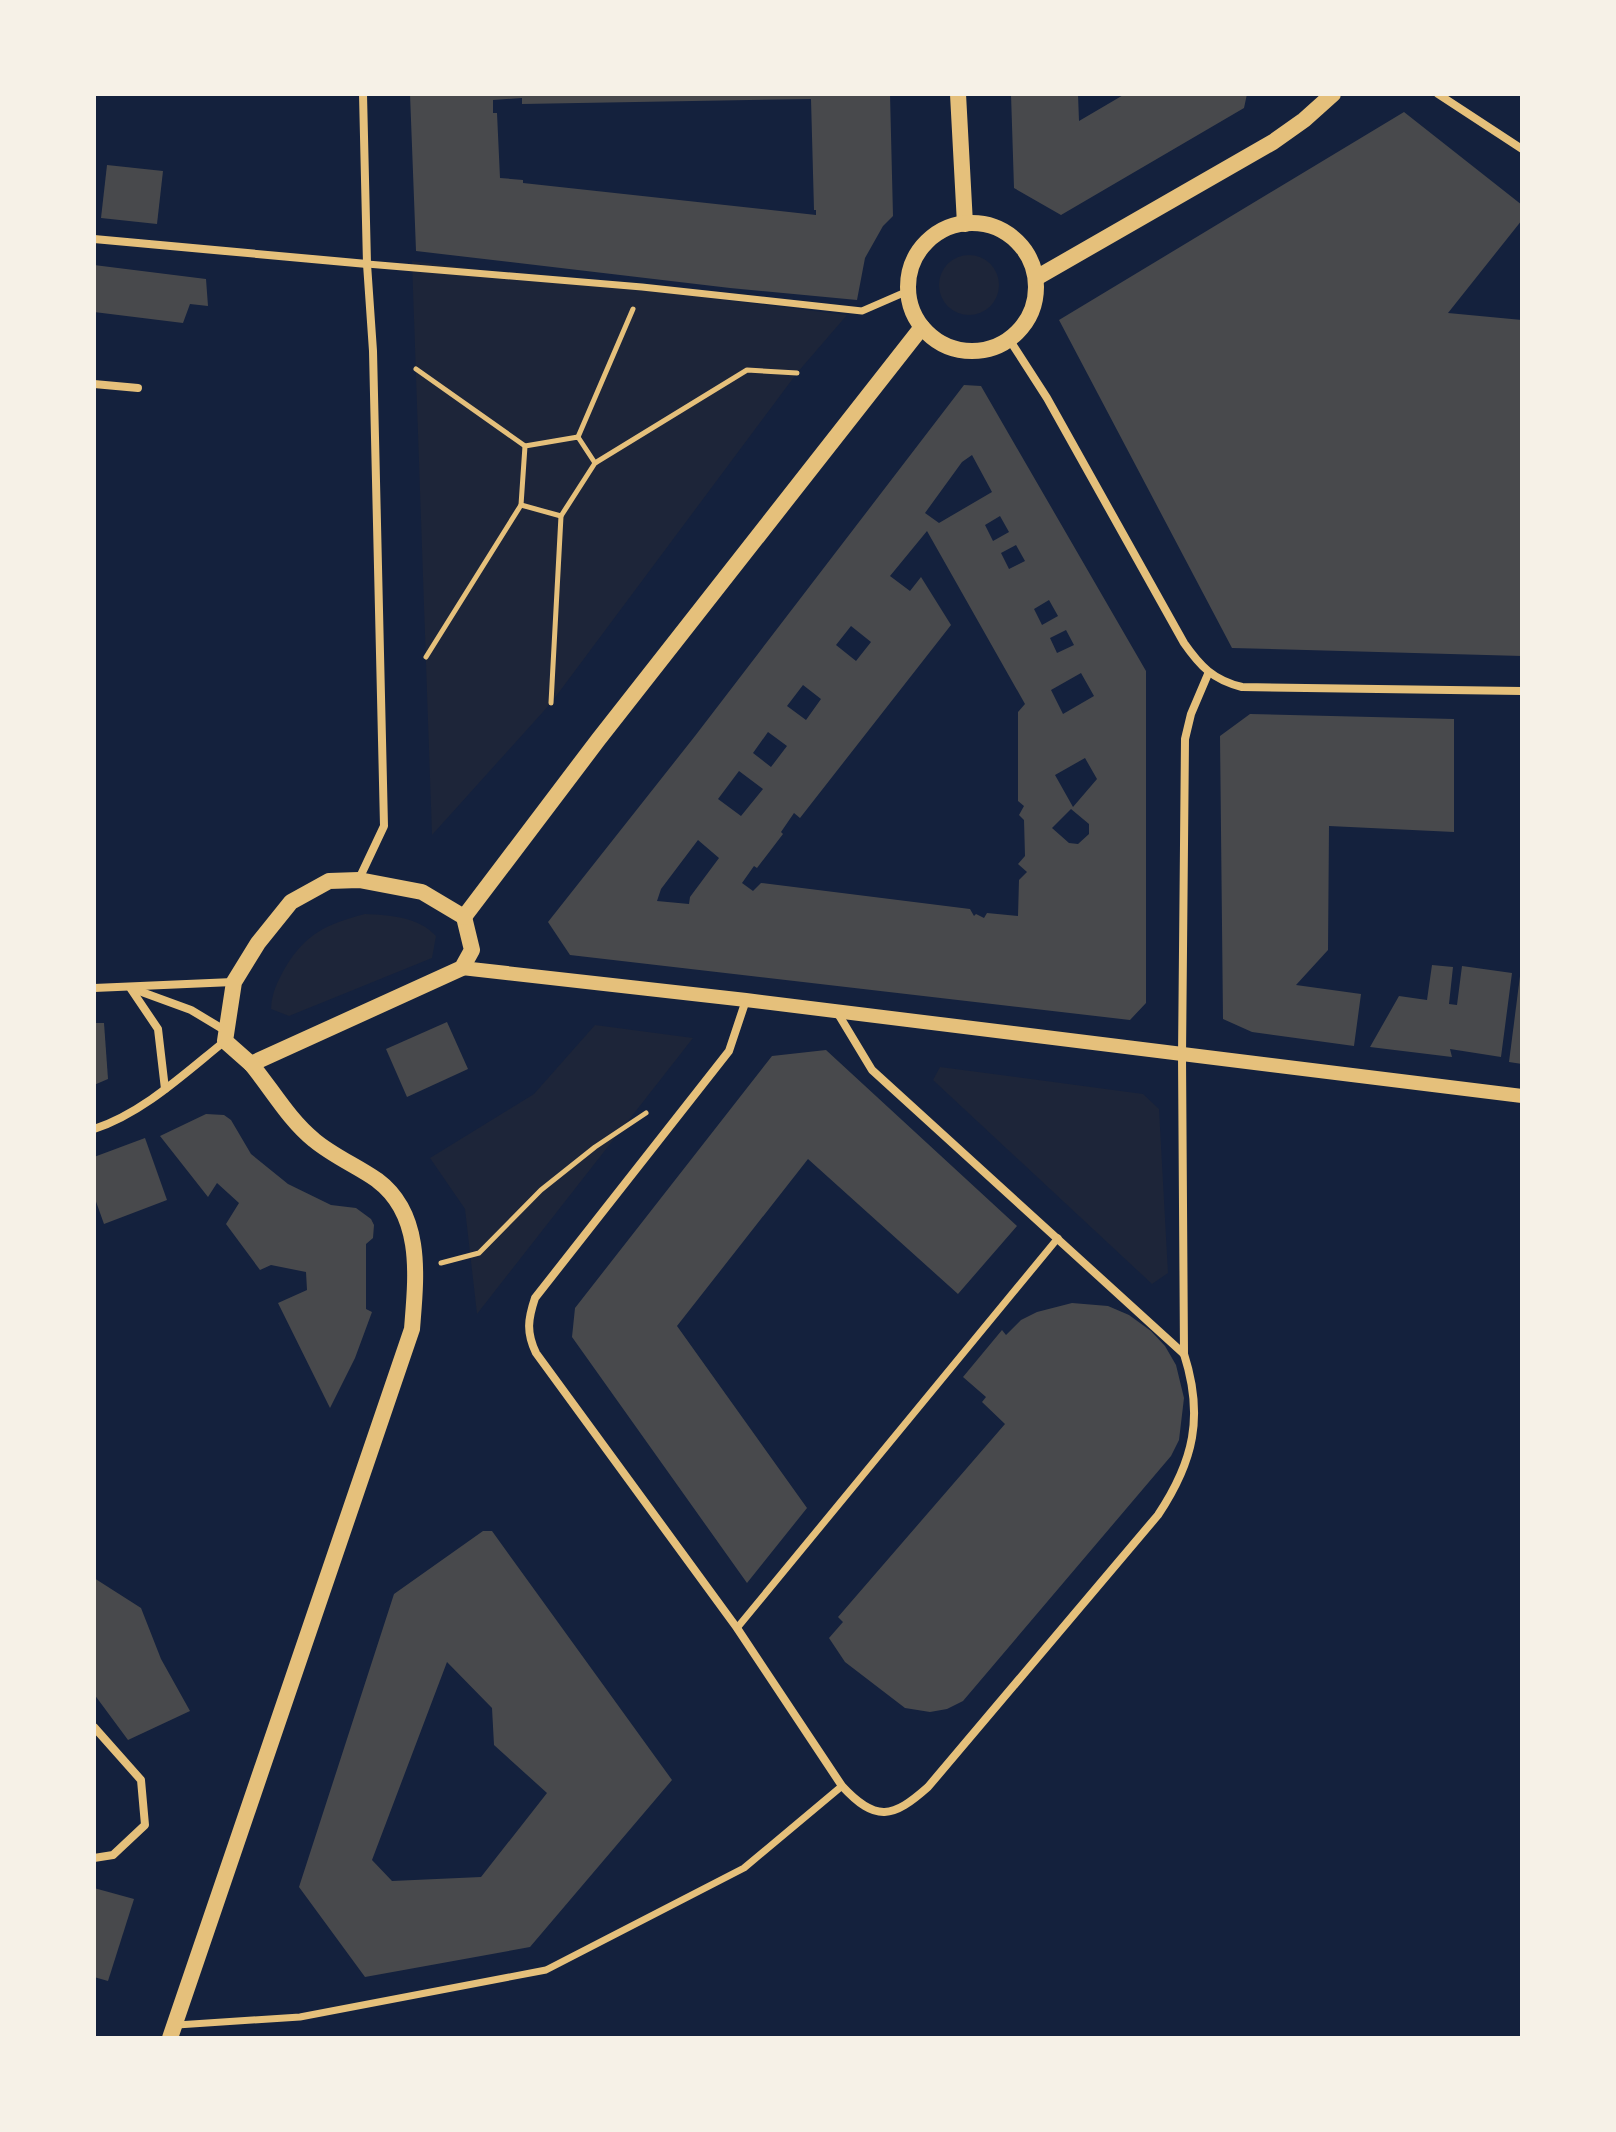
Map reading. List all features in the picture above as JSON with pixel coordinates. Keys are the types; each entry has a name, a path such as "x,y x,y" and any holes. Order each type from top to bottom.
{"main road":[{"path":"958,94 965,224"},
{"path":"1036,278 1273,142 1333,94"},
{"path":"965,224 984,224 1002,231 1018,243 1030,259 1036,278 1036,296 1022,328 990,349 971,351 952,349 935,340 922,327 908,291 914,263 930,240 946,229 965,224"},
{"path":"464,917 598,740 922,327"},
{"path":"173,2032 412,1329 417,1270 411,1233 400,1204 379,1182 313,1140 226,1036 234,982 258,943 291,902 329,881 359,880 422,892 464,917 472,950 462,968 251,1064"}],"street":[{"path":"359,880 384,826 373,351 367,264 363,94"},
{"path":"1438,94 1522,149"},
{"path":"94,239 642,287 862,311 908,291"},
{"path":"1009,339 1047,398 1184,643 1208,674 1224,683 1255,688 1522,691"},
{"path":"94,384 138,388"},
{"path":"746,1000 729,1051 545,1282 535,1298 528,1319 528,1337 536,1353 737,1628 842,1786 859,1805 874,1811 890,1812 918,1796 1158,1515 1176,1488 1189,1456 1196,1422 1191,1375 1184,1354 1182,1056 1185,739 1191,714 1208,674"},
{"path":"462,968 1522,1096"},
{"path":"94,988 131,989 234,982"},
{"path":"94,1129 108,1124 165,1089 226,1036 191,1010 131,989"},
{"path":"131,989 158,1029 165,1089"},
{"path":"837,1012 872,1070 1184,1354"},
{"path":"737,1628 1058,1238"},
{"path":"94,1727 141,1780 145,1825 113,1855 94,1858"},
{"path":"173,2032 300,2017 546,1970 744,1868 842,1786"}],"path":[{"path":"578,437 642,287"},
{"path":"416,369 525,446 578,437"},
{"path":"551,703 561,516 595,463 747,370 797,373"},
{"path":"578,437 595,463"},
{"path":"426,657 521,505 525,446"},
{"path":"521,505 561,516"},
{"path":"417,1270 479,1253 541,1190 595,1147 645,1114 654,1103"}],"shaded area":[{"path":"969,255 990,264 999,285 990,306 969,315 948,306 939,285 948,264"},
{"path":"412,261 847,315 797,373 551,703 432,835"},
{"path":"365,914 404,918 429,930 436,936 432,958 289,1016 271,1009 280,978 301,946 329,926"},
{"path":"595,1025 693,1038 477,1314 465,1209 430,1158 534,1094"},
{"path":"940,1067 1143,1094 1159,1109 1168,1273 1152,1284 933,1080"}],"building":[{"path":"410,94 890,94 893,216 883,226 865,258 857,300 416,251","holes":["522,98 522,104 811,99 816,215 500,178 497,113 493,113 493,100"]},
{"path":"1011,94 1078,94 1079,121 1125,94 1247,94 1244,108 1061,215 1014,188"},
{"path":"1404,112 1522,205 1522,220 1448,313 1522,320 1522,656 1232,648 1059,320"},
{"path":"107,165 163,171 157,224 101,218"},
{"path":"94,265 206,279 208,306 190,304 183,323 94,312"},
{"path":"964,385 981,386 1146,671 1146,1003 1130,1020 570,955 548,922","holes":["972,455 992,492 939,523 925,513 962,462","1000,516 1009,532 993,541 985,525","927,531 1025,704 1018,712 1018,801 1024,806 1019,815 1024,820 1025,856 1018,864 1027,872 1019,880 1018,916 987,913 984,918 974,916 970,909 761,883 753,891 742,883 754,866 757,868 783,834 781,832 794,813 800,818 951,625 921,577 910,591 890,576","1016,545 1025,561 1009,569 1001,553","1049,600 1058,616 1042,625 1034,609","851,626 871,642 856,661 836,645","1066,630 1074,645 1057,653 1050,638","1081,673 1094,696 1063,714 1051,690","803,685 821,699 806,720 787,706","768,732 787,746 771,767 753,753","1085,758 1097,779 1073,807 1055,775","739,771 763,789 741,816 718,799","1071,809 1089,824 1089,834 1078,844 1069,843 1052,828","698,840 719,858 690,897 689,904 657,901 661,889"]},
{"path":"1250,714 1454,719 1454,832 1329,826 1328,950 1296,985 1361,994 1354,1046 1252,1032 1223,1019 1220,736"},
{"path":"1432,965 1453,967 1449,1004 1457,1005 1462,966 1512,973 1501,1057 1450,1049 1452,1057 1370,1047 1399,996 1427,1000"},
{"path":"1522,976 1522,1064 1509,1062"},
{"path":"447,1022 468,1069 407,1097 386,1049"},
{"path":"94,1023 104,1023 108,1079 94,1085"},
{"path":"826,1050 1017,1226 958,1294 808,1159 677,1326 807,1508 747,1583 572,1337 575,1308 772,1056"},
{"path":"206,1114 224,1115 231,1120 251,1154 288,1184 331,1205 356,1208 374,1225 373,1238 366,1244 366,1309 372,1312 355,1358 330,1408 278,1303 307,1290 306,1272 271,1265 260,1270 226,1224 239,1203 217,1183 208,1197 160,1136"},
{"path":"145,1138 167,1200 104,1224 94,1196 94,1157"},
{"path":"1072,1303 1108,1306 1129,1315 1165,1346 1176,1365 1184,1398 1179,1440 1171,1456 963,1701 947,1709 930,1712 905,1708 845,1662 829,1638 843,1622 838,1617 1005,1424 982,1402 986,1397 963,1377 1002,1330 1006,1335 1021,1320 1037,1312"},
{"path":"483,1531 492,1531 672,1780 530,1947 365,1977 299,1887 394,1594","holes":["447,1662 492,1708 494,1745 547,1793 481,1877 392,1881 372,1860"]},
{"path":"94,1578 141,1608 161,1659 190,1711 128,1740 94,1694"},
{"path":"94,1888 134,1899 108,1981 94,1977"}]}
